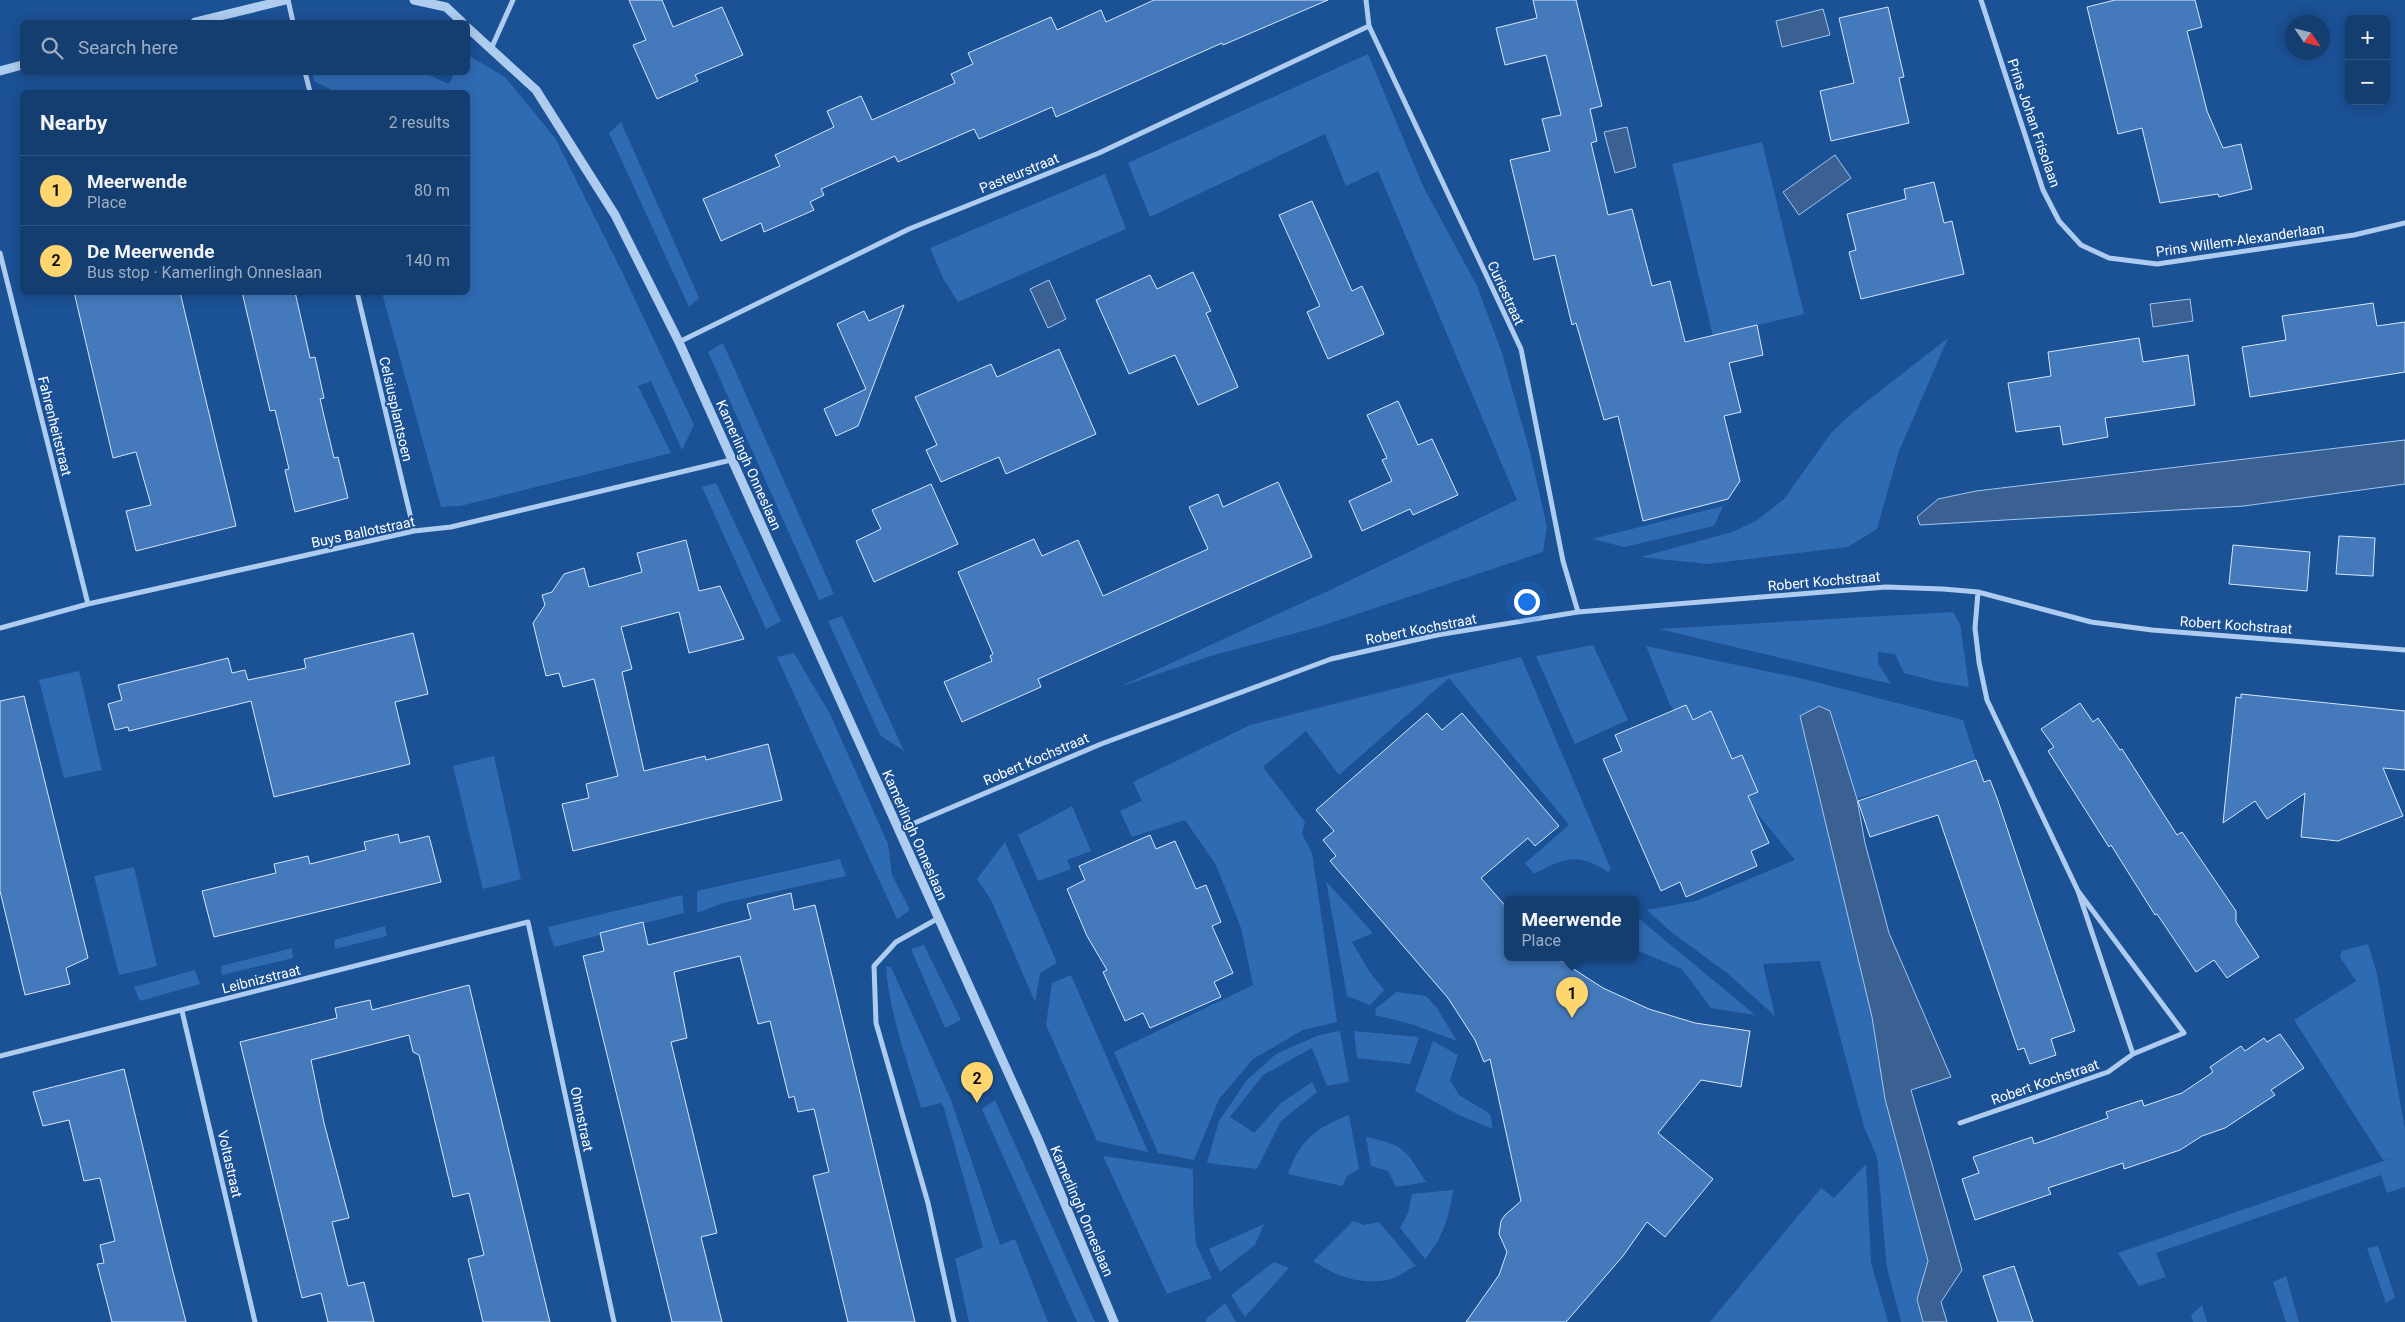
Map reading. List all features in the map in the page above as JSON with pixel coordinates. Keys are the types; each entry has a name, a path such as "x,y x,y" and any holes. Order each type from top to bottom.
{"street":[{"path":"203,20 287,0 293,20"},
{"path":"414,0 446,7 460,20"},
{"path":"491,49 513,0"},
{"name":"Curiestraat","path":"1366,0 1369,26 1521,350 1563,561 1578,612"},
{"name":"Prins Johan Frisolaan","path":"1981,0 2043,190 2059,221 2081,245"},
{"name":"Pasteurstraat","path":"678,342 909,229 1099,153 1369,26"},
{"name":"Kamerlingh Onneslaan","path":"470,30 536,90 615,215 678,342 1038,1139 1114,1322"},
{"path":"0,70 20,65"},
{"path":"306,75 310,90"},
{"name":"Prins Willem-Alexanderlaan","path":"2081,245 2109,258 2157,264 2354,235 2405,223"},
{"name":"Fahrenheitstraat","path":"0,253 88,604"},
{"name":"Celsiusplantsoen","path":"358,295 414,531"},
{"name":"Buys Ballotstraat","path":"0,628 88,604 414,531 451,527 731,460"},
{"name":"Robert Kochstraat","path":"898,830 1101,744 1332,659 1437,636 1578,612 1886,587 1978,592 2091,622 2152,630 2405,650"},
{"name":"Robert Kochstraat","path":"1978,592 1976,628 1979,662 1987,700 2078,890 2133,1054"},
{"name":"Robert Kochstraat","path":"1960,1123 2108,1072 2133,1054 2184,1034 2078,890"},
{"name":"Kamerlingh Onneslaan","path":"938,920 896,942 874,966 876,1023 928,1203 954,1322"},
{"name":"Leibnizstraat","path":"0,1056 528,922"},
{"name":"Ohmstraat","path":"528,922 614,1322"},
{"name":"Voltastraat","path":"182,1011 255,1322"}],"shaded area":[{"path":"1823,9 1830,35 1782,47 1776,21"},
{"path":"1368,54 1423,186 1477,286 1501,350 1530,452 1547,527 1543,552 1318,627 1214,655 1119,687 1330,590 1517,500 1378,171 1346,186 1325,134 1150,217 1128,163"},
{"path":"470,56 505,77 555,138 623,274 694,425 682,450 651,381 638,386 671,453 460,506 441,507 383,295 470,295 470,90 332,90 314,81 313,75 429,75 449,84 453,75 470,75"},
{"path":"621,122 699,298 689,307 609,133"},
{"path":"1627,127 1636,167 1615,173 1604,132"},
{"path":"1762,142 1804,314 1713,336 1672,164"},
{"path":"1835,155 1851,178 1799,215 1783,192"},
{"path":"1105,174 1126,229 958,302 943,278 930,248"},
{"path":"1049,280 1066,319 1048,328 1030,289"},
{"path":"2190,299 2193,321 2153,327 2150,304"},
{"path":"1948,338 1899,451 1877,529 1848,547 1707,564 1641,557 1732,532 1756,521 1784,499 1831,433 1852,413"},
{"path":"723,343 834,594 819,600 708,352"},
{"path":"2405,440 2405,484 2244,506 1920,525 1917,517 1938,499 1976,491"},
{"path":"716,483 781,621 766,629 702,487"},
{"path":"1723,506 1714,526 1624,547 1592,539"},
{"path":"1953,612 1960,624 1969,687 1904,673 1895,654 1878,652 1878,663 1891,684 1659,629"},
{"path":"842,616 904,751 880,735 828,621"},
{"path":"1593,645 1628,720 1575,744 1536,656"},
{"path":"1646,646 1804,679 1963,720 1976,761 1857,799 1830,711 1885,1099 1928,1261 1917,1299 1923,1322 1901,1322 1887,1268 1877,1157 1864,1127 1820,961 1763,964 1775,1016 1727,973 1670,931 1647,910 1696,901 1795,860 1670,705"},
{"path":"794,653 830,714 888,844 892,875 910,910 897,919 777,657"},
{"path":"1521,657 1611,869 1608,872 1588,862 1571,860 1554,864 1534,874 1525,863 1569,825 1449,678 1339,775 1306,731 1263,767 1305,822 1302,834 1312,853 1337,1022 1303,1030 1253,1059 1219,1099 1194,1160 1158,1153 1114,1052 1253,985 1241,928 1216,865 1185,820 1132,837 1120,811 1142,801 1133,782 1250,725"},
{"path":"79,671 102,770 64,778 39,680"},
{"path":"1819,706 1830,711 1857,799 1865,843 1889,933 1951,1077 1911,1090 1962,1270 1941,1302 1947,1322 1923,1322 1917,1299 1928,1261 1885,1099 1872,1017 1800,716"},
{"path":"494,756 521,879 483,889 453,766"},
{"path":"1072,806 1091,851 1067,860 1071,869 1038,881 1018,835"},
{"path":"1005,842 1057,963 1040,973 1035,1002 991,900 977,879"},
{"path":"840,859 846,876 723,903 697,913 697,891"},
{"path":"134,867 157,966 119,975 94,876"},
{"path":"1326,881 1373,933 1352,942 1369,971 1384,990 1370,1005 1347,996"},
{"path":"682,895 684,913 554,947 548,927"},
{"path":"1639,918 1755,1015 1711,1008 1682,969 1639,951"},
{"path":"385,926 387,936 335,949 334,940"},
{"path":"2368,944 2377,974 2405,1129 2405,1187 2387,1193 2381,1175 2156,1253 2166,1277 2139,1286 2118,1253 2389,1159 2383,1160 2294,1020 2356,981 2340,957 2342,951"},
{"path":"924,945 961,1020 945,1028 911,949"},
{"path":"292,948 293,958 222,975 221,966"},
{"path":"886,966 891,967 951,1100 1000,1245 1015,1239 1048,1322 969,1322 955,1259 983,1247 944,1108 941,1103 921,1108 895,1020"},
{"path":"195,970 200,984 140,1001 134,987"},
{"path":"1071,975 1148,1152 1097,1141 1046,1025 1052,983"},
{"path":"1397,992 1426,996 1437,1008 1457,1041 1411,1024 1375,1015 1376,1008"},
{"path":"1340,1031 1349,1082 1327,1086 1312,1048 1263,1075 1230,1117 1254,1133 1281,1103 1312,1082 1317,1092 1281,1121 1257,1169 1207,1163 1219,1121 1247,1080 1276,1054 1319,1035"},
{"path":"1354,1031 1419,1037 1410,1064 1357,1058"},
{"path":"1433,1041 1458,1055 1450,1080 1459,1095 1490,1114 1493,1129 1459,1115 1415,1091"},
{"path":"995,1100 1095,1322 1077,1322 982,1109"},
{"path":"1349,1115 1359,1169 1347,1176 1342,1186 1288,1174 1292,1162 1311,1137 1319,1130"},
{"path":"1366,1137 1389,1143 1403,1150 1426,1182 1396,1187 1388,1171 1371,1166"},
{"path":"1103,1156 1193,1169 1196,1244 1212,1278 1167,1294"},
{"path":"1866,1164 1871,1262 1888,1322 1710,1322 1821,1188 1834,1198"},
{"path":"1453,1190 1441,1235 1425,1259 1400,1228 1408,1213 1412,1194"},
{"path":"1353,1221 1364,1225 1379,1222 1416,1266 1391,1279 1367,1281 1339,1275 1313,1261"},
{"path":"1264,1224 1255,1245 1220,1272 1209,1249"},
{"path":"2378,1246 2395,1297 2386,1303 2367,1248"},
{"path":"1274,1262 1289,1268 1245,1317 1231,1295"},
{"path":"2286,1276 2299,1322 2286,1322 2273,1282"},
{"path":"1225,1303 1236,1322 1206,1322 1207,1318"},
{"path":"2202,1305 2207,1322 2193,1322 2191,1315"}],"building":[{"path":"629,0 662,0 673,27 722,7 743,55 695,75 698,81 657,99 633,45 646,40"},
{"path":"1154,0 1328,0 1223,45 1222,43 1056,117 1052,107 979,139 974,129 898,162 895,156 821,189 824,195 810,202 814,210 764,232 761,223 721,241 703,199 780,166 775,155 834,127 827,111 861,96 872,120 955,83 951,74 973,64 968,53 1051,17 1057,30 1101,10 1106,22"},
{"path":"1533,0 1576,0 1602,106 1590,109 1597,141 1591,143 1608,215 1632,209 1652,286 1670,281 1685,342 1757,325 1763,355 1729,363 1741,412 1724,416 1740,481 1728,499 1643,521 1618,416 1604,420 1576,323 1572,325 1555,255 1534,260 1510,160 1550,151 1542,119 1561,115 1546,55 1505,65 1496,28 1537,18"},
{"path":"2115,0 2195,0 2202,27 2187,31 2207,111 2223,148 2241,144 2252,189 2219,197 2218,194 2160,203 2142,128 2118,134 2087,7"},
{"path":"1888,7 1904,77 1899,78 1909,123 1831,141 1820,91 1854,83 1839,18"},
{"path":"1934,182 1944,223 1952,221 1964,274 1861,299 1849,252 1856,250 1847,214 1906,199 1904,189"},
{"path":"1312,201 1352,291 1362,286 1384,334 1328,359 1307,312 1320,306 1279,215"},
{"path":"1193,272 1211,311 1206,313 1238,387 1198,405 1175,355 1129,374 1096,300 1150,275 1157,289"},
{"path":"75,295 181,295 236,526 136,551 126,511 151,505 136,452 113,458"},
{"path":"243,295 296,295 310,358 315,357 324,398 320,399 334,458 338,457 348,498 295,512 285,470 289,469 275,410 270,411"},
{"path":"2373,303 2377,326 2405,322 2405,372 2250,397 2242,347 2286,340 2282,316"},
{"path":"904,305 858,426 836,436 824,409 866,389 837,324 864,311 869,321"},
{"path":"2139,338 2143,362 2188,355 2195,405 2105,418 2108,437 2063,445 2060,426 2016,432 2008,383 2051,376 2048,352"},
{"path":"1059,349 1096,434 1006,474 999,457 941,482 926,450 937,445 915,397 991,364 997,377"},
{"path":"1398,401 1418,445 1432,439 1458,495 1413,515 1410,509 1362,531 1349,501 1392,481 1382,460 1387,458 1367,415"},
{"path":"1278,482 1312,557 1038,679 1041,687 962,722 944,682 992,661 990,656 993,654 958,572 1034,539 1042,556 1078,540 1103,596 1208,549 1189,507 1218,494 1223,507"},
{"path":"931,484 958,544 874,582 856,541 881,529 872,510"},
{"path":"2339,536 2375,538 2373,576 2336,574"},
{"path":"686,540 699,591 720,586 744,639 689,653 679,612 621,627 632,669 622,672 644,771 705,756 706,760 768,744 782,800 573,851 562,804 589,798 586,784 618,776 594,679 563,687 559,673 546,676 533,623 545,605 542,595 552,592 564,574 584,568 589,587 642,572 637,553"},
{"path":"2233,545 2310,552 2307,591 2229,584"},
{"path":"413,633 428,694 395,702 410,764 274,797 251,701 129,731 128,727 115,730 108,704 122,700 118,685 228,658 232,673 245,670 248,680 306,668 304,659"},
{"path":"2241,694 2405,711 2405,770 2383,768 2403,816 2338,841 2301,837 2305,793 2267,819 2255,801 2223,823 2236,697 2241,698"},
{"path":"24,696 88,958 66,968 70,984 25,995 0,891 0,701"},
{"path":"2080,703 2093,722 2098,718 2120,750 2122,749 2177,835 2182,832 2236,911 2236,922 2259,957 2227,978 2214,960 2196,972 2157,914 2155,915 2111,845 2109,847 2048,751 2054,747 2041,729"},
{"path":"1686,705 1693,720 1711,711 1732,759 1742,755 1758,792 1748,796 1769,843 1751,851 1757,866 1686,897 1680,882 1661,891 1603,759 1622,751 1615,735"},
{"path":"1427,713 1442,730 1462,713 1559,826 1535,846 1528,838 1481,878 1504,904 1504,961 1561,961 1603,988 1649,1009 1695,1023 1750,1031 1741,1087 1701,1080 1658,1133 1713,1179 1665,1237 1647,1222 1623,1256 1566,1322 1466,1322 1499,1275 1507,1252 1499,1234 1501,1221 1521,1201 1490,1059 1484,1062 1475,1040 1448,998 1330,861 1336,856 1323,840 1334,831 1316,810"},
{"path":"1976,760 1984,782 1990,780 1997,798 2075,1031 2051,1039 2056,1055 2030,1064 2024,1048 2018,1050 1938,815 1870,837 1858,801"},
{"path":"398,834 400,843 429,836 441,882 214,937 202,891 276,873 274,864 308,856 310,864 366,850 364,842"},
{"path":"1150,835 1156,849 1175,841 1196,889 1206,885 1221,922 1212,926 1233,973 1214,982 1221,997 1150,1028 1143,1013 1125,1021 1103,972 1107,970 1087,936 1067,889 1085,880 1079,866"},
{"path":"791,893 794,910 815,905 915,1322 848,1322 813,1176 829,1172 814,1109 798,1112 794,1096 789,1098 770,1021 758,1024 740,956 674,972 687,1038 671,1042 717,1233 701,1237 722,1322 672,1322 583,956 604,951 600,933 643,922 648,945 751,919 747,904"},
{"path":"469,985 550,1322 483,1322 468,1259 484,1255 469,1193 453,1197 419,1055 413,1052 409,1035 311,1060 324,1123 349,1218 332,1222 348,1286 364,1282 374,1322 328,1322 321,1293 302,1298 240,1042 337,1018 335,1008 370,1000 372,1010"},
{"path":"2280,1034 2304,1068 2271,1090 2275,1095 2225,1128 2202,1136 2180,1150 2124,1169 2123,1163 2048,1188 2051,1194 1975,1220 1962,1179 1979,1173 1973,1157 2032,1137 2034,1144 2108,1118 2106,1112 2142,1100 2144,1106 2182,1093 2213,1072 2210,1067 2241,1046 2245,1051 2264,1038 2267,1042"},
{"path":"124,1069 186,1322 112,1322 97,1264 104,1263 100,1245 115,1241 100,1178 84,1181 69,1120 43,1126 33,1092"},
{"path":"2014,1266 2033,1322 1998,1322 1983,1276"}],"place":[{"name":"Meerwende","path":"1572,1018"},
{"name":"De Meerwende","path":"977,1103"}]}
